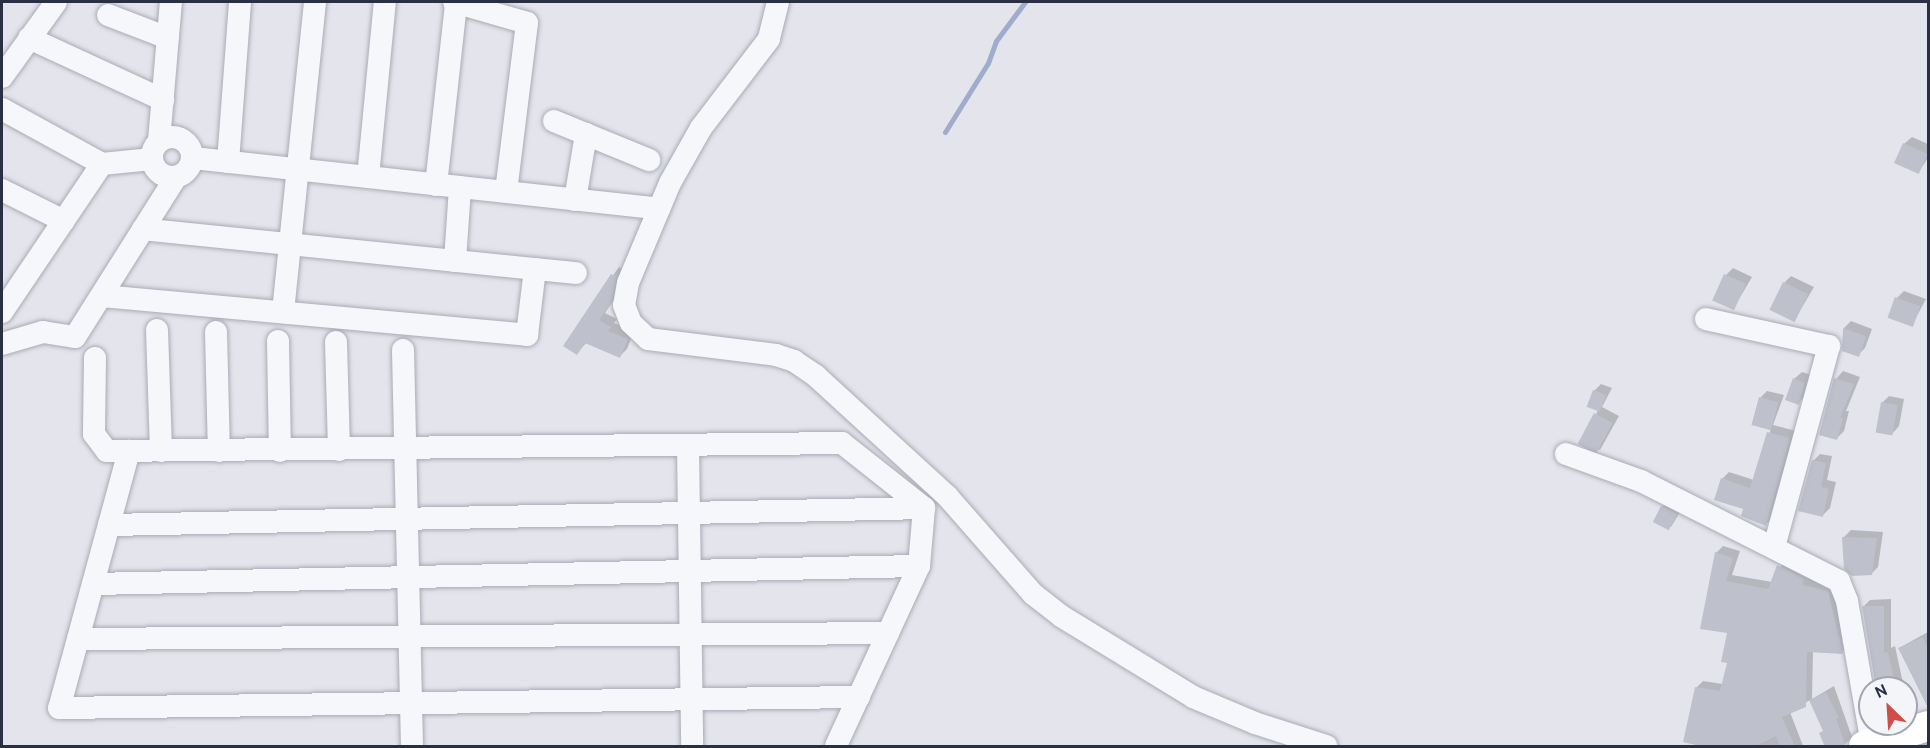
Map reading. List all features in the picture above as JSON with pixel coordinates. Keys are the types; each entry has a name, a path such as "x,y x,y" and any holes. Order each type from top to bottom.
{"main road":[{"path":"1868,745 1929,726"}],"street":[{"path":"2,76 56,2"},
{"path":"171,2 163,100 155,150 157,172 177,177"},
{"path":"228,162 240,2"},
{"path":"283,312 315,2"},
{"path":"368,177 385,2"},
{"path":"436,185 455,2 527,23 506,192"},
{"path":"778,2 769,39 701,128 659,209 628,283 624,305 631,323 648,339 776,355 794,361 816,376 948,496 1033,594 1061,616 1193,697 1255,723 1326,747"},
{"path":"108,15 168,38"},
{"path":"29,38 163,100"},
{"path":"2,109 102,164"},
{"path":"554,121 649,160"},
{"path":"575,200 586,135"},
{"path":"2,312 102,164 155,150 172,136 185,141 193,158 188,171 177,177 75,337 44,332 2,344"},
{"path":"193,158 659,209"},
{"path":"455,261 460,188"},
{"path":"2,193 64,220"},
{"path":"143,229 576,273"},
{"path":"102,296 527,334 535,269"},
{"path":"1706,319 1829,346 1773,547"},
{"path":"157,330 161,451"},
{"path":"216,332 219,451"},
{"path":"278,341 280,451"},
{"path":"336,342 339,450"},
{"path":"403,350 408,450 412,747"},
{"path":"95,358 94,434 107,451 408,450 842,443 924,508"},
{"path":"688,446 692,747"},
{"path":"129,451 59,708 859,697"},
{"path":"1566,454 1641,481 1834,577 1842,586 1866,697 1868,745"},
{"path":"109,525 924,508"},
{"path":"836,747 919,566 924,508"},
{"path":"93,584 919,566"},
{"path":"78,639 888,633"}],"building":[{"path":"1903,143 1928,154 1919,174 1894,163"},
{"path":"618,271 611,303 599,320 611,327 608,331 628,339 620,358 585,343 577,355 563,346 611,274 615,276"},
{"path":"1724,274 1746,284 1734,310 1712,300"},
{"path":"1783,282 1808,294 1795,322 1769,310"},
{"path":"1895,297 1920,306 1913,327 1887,318"},
{"path":"1843,328 1866,336 1859,357 1842,351"},
{"path":"1793,378 1805,383 1799,405 1785,400"},
{"path":"1834,378 1854,384 1840,418 1843,418 1837,440 1819,435"},
{"path":"1593,390 1606,395 1600,412 1587,407"},
{"path":"1759,397 1778,402 1771,430 1751,425"},
{"path":"1881,402 1898,405 1892,435 1876,433"},
{"path":"1594,413 1613,423 1596,454 1578,444"},
{"path":"1767,432 1790,438 1766,526 1741,516 1743,509 1714,500 1721,478 1750,488"},
{"path":"1812,460 1826,463 1821,487 1829,489 1823,517 1798,511"},
{"path":"1661,506 1677,514 1669,530 1653,522"},
{"path":"1842,537 1877,538 1872,575 1852,576 1844,569"},
{"path":"1715,552 1733,558 1726,581 1768,589 1777,565 1804,579 1802,585 1828,591 1843,654 1807,652 1806,707 1782,717 1795,747 1780,747 1776,736 1754,747 1704,747 1683,742 1695,687 1720,691 1727,663 1721,662 1727,633 1700,629"},
{"path":"1862,606 1884,606 1884,653 1888,652 1893,676 1874,676"},
{"path":"1923,637 1929,652 1929,709 1918,687 1918,676 1912,676 1898,648"},
{"path":"1826,692 1839,718 1836,719 1846,747 1825,747 1819,733 1823,731 1809,700"}],"waterway":[{"path":"945,132 988,63 996,41 1025,2"}]}
